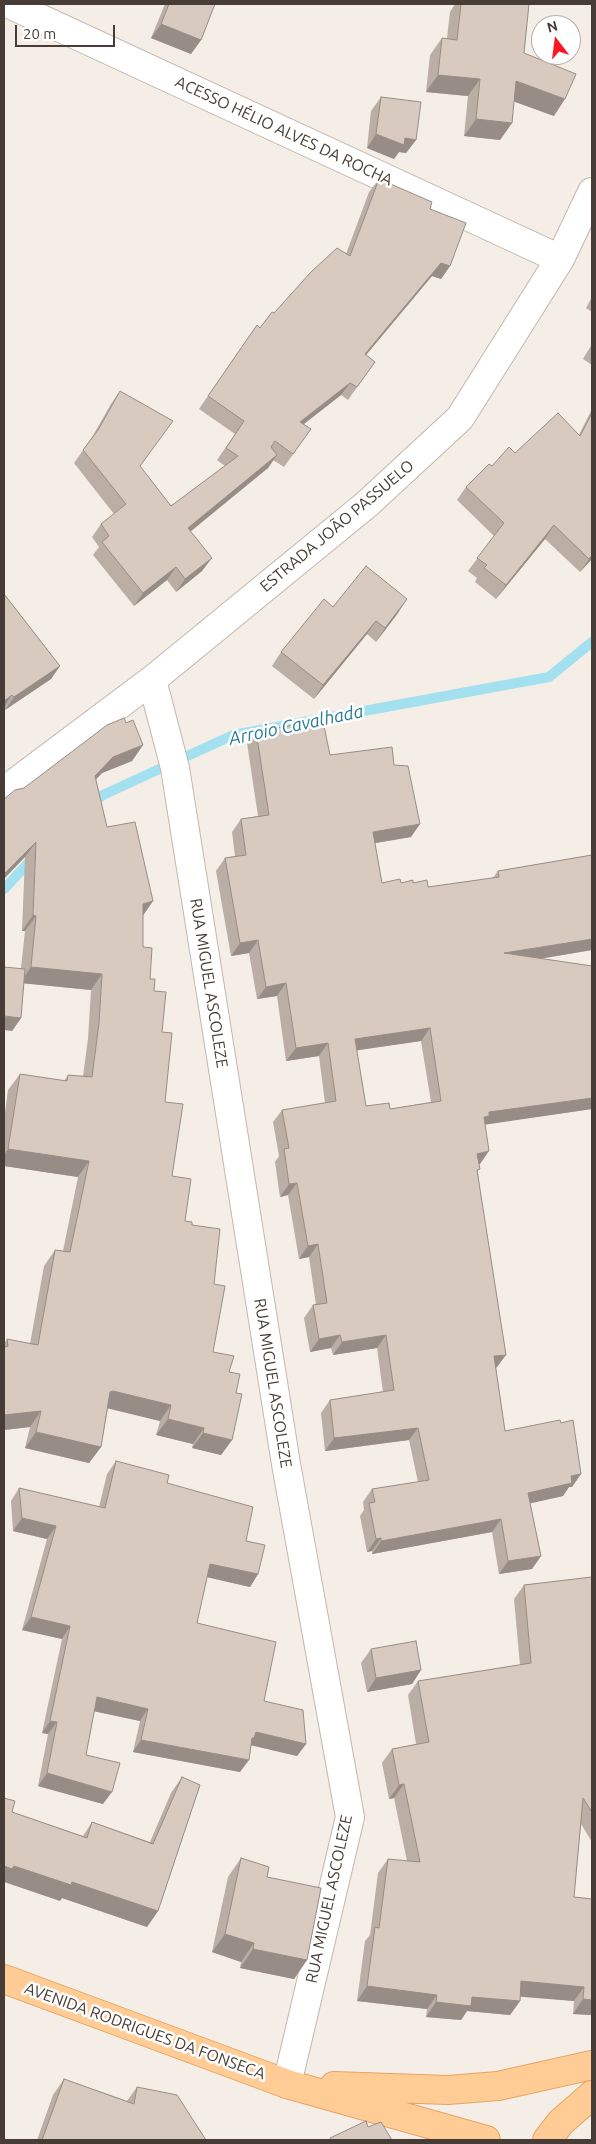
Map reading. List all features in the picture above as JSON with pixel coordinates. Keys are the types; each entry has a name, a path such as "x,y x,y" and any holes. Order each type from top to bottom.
{"main road":[{"name":"AVENIDA RODRIGUES DA FONSECA","path":"4,1980 287,2084 486,2140"},
{"name":"AVENIDA RODRIGUES DA FONSECA","path":"287,2084 448,2090 498,2086 592,2066"},
{"path":"547,2140 561,2122 592,2095"}],"street":[{"name":"ACESSO HÉLIO ALVES DA ROCHA","path":"9,4 560,259"},
{"name":"ESTRADA JOÃO PASSUELO","path":"4,791 152,680 367,504 460,418 560,259 592,192"},
{"name":"RUA MIGUEL ASCOLEZE","path":"152,680 175,768 286,1464 350,1817 287,2084"}],"building":[{"path":"169,4 215,4 201,40 161,24"},
{"path":"461,4 529,4 524,53 531,56 531,65 554,65 576,74 565,99 516,81 512,123 476,119 480,79 438,75 442,38 457,40"},
{"path":"381,97 421,102 416,140 405,138 404,145 376,134"},
{"path":"379,179 432,202 430,209 466,223 450,266 441,263 365,354 375,362 357,387 350,383 300,422 311,429 293,454 275,441 271,447 277,455 188,528 212,558 185,579 176,567 143,593 102,542 109,536 101,524 126,504 83,450 98,430 120,391 173,421 140,466 171,506 238,456 226,448 244,421 208,396 257,325 260,328 272,312 274,313 311,272 337,248 350,256"},
{"path":"558,413 580,436 592,413 592,555 589,559 554,525 506,585 484,568 487,565 477,558 504,523 466,487 489,464 492,466 509,447 515,453"},
{"path":"366,566 407,599 385,628 376,621 323,685 281,652 324,599 333,607"},
{"path":"4,594 60,666 14,697 12,695 4,701"},
{"path":"124,718 126,723 133,720 143,745 113,757 95,776 107,827 135,822 153,901 143,904 143,947 152,948 150,979 155,979 154,991 166,992 162,1032 172,1033 165,1102 183,1104 172,1176 191,1179 185,1221 192,1222 192,1225 220,1229 214,1284 225,1286 213,1352 234,1356 229,1372 240,1374 236,1393 242,1394 232,1440 203,1433 204,1428 168,1419 171,1405 113,1391 110,1392 101,1447 36,1432 41,1411 4,1415 4,1347 8,1346 7,1339 38,1345 55,1250 70,1252 89,1161 8,1149 20,1074 67,1081 68,1075 92,1077 99,1023 102,974 31,967 36,916 33,915 36,842 4,874 4,799 15,790 24,788 107,725"},
{"path":"323,721 330,755 392,747 394,765 408,766 420,824 373,832 382,883 400,879 401,883 413,880 413,883 427,880 428,887 499,877 498,871 592,855 592,939 504,953 592,966 592,1098 489,1112 489,1116 484,1117 489,1151 477,1154 480,1169 477,1170 506,1355 494,1356 505,1431 560,1420 561,1423 573,1420 581,1474 571,1476 572,1483 528,1493 541,1556 508,1561 501,1519 381,1541 381,1538 376,1539 369,1503 375,1502 372,1489 429,1480 418,1428 334,1438 330,1400 394,1390 386,1335 342,1342 340,1335 319,1339 313,1305 327,1303 318,1244 308,1246 297,1183 289,1184 284,1149 289,1148 282,1110 336,1101 328,1043 296,1048 286,983 266,987 258,940 240,943 225,858 246,855 241,819 269,815 256,731","holes":["430,1028 441,1101 390,1109 389,1103 366,1106 355,1039"]},
{"path":"4,967 25,969 21,1018 4,1016"},
{"path":"116,1461 169,1475 167,1483 253,1507 246,1541 265,1545 258,1574 210,1564 197,1623 276,1642 264,1701 303,1710 306,1744 256,1732 254,1738 252,1738 249,1760 141,1740 148,1709 97,1697 86,1755 120,1763 112,1792 47,1773 57,1722 50,1721 70,1626 31,1617 56,1526 22,1518 19,1488 105,1508"},
{"path":"592,1577 592,1812 583,1798 574,1897 592,1899 592,2000 583,1999 584,1987 521,1981 520,2001 472,1997 471,2006 436,2002 437,1995 367,1986 375,1927 379,1928 388,1859 420,1862 404,1784 399,1785 392,1749 429,1742 418,1681 531,1663 524,1585"},
{"path":"416,1641 421,1670 376,1678 371,1649"},
{"path":"182,1777 200,1785 158,1911 72,1882 71,1885 14,1866 12,1869 4,1866 4,1798 15,1801 12,1812 87,1838 92,1822 153,1844"},
{"path":"241,1858 269,1867 267,1877 321,1888 307,1960 253,1949 254,1943 225,1934"},
{"path":"64,2079 134,2104 137,2087 177,2095 206,2140 42,2140"},
{"path":"366,2121 368,2127 381,2122 392,2140 331,2140 330,2138"}],"waterway":[{"name":"Arroio Cavalhada","path":"90,805 103,795 233,735 549,677 592,642"},
{"name":"Arroio Cavalhada","path":"4,889 34,857"}]}
